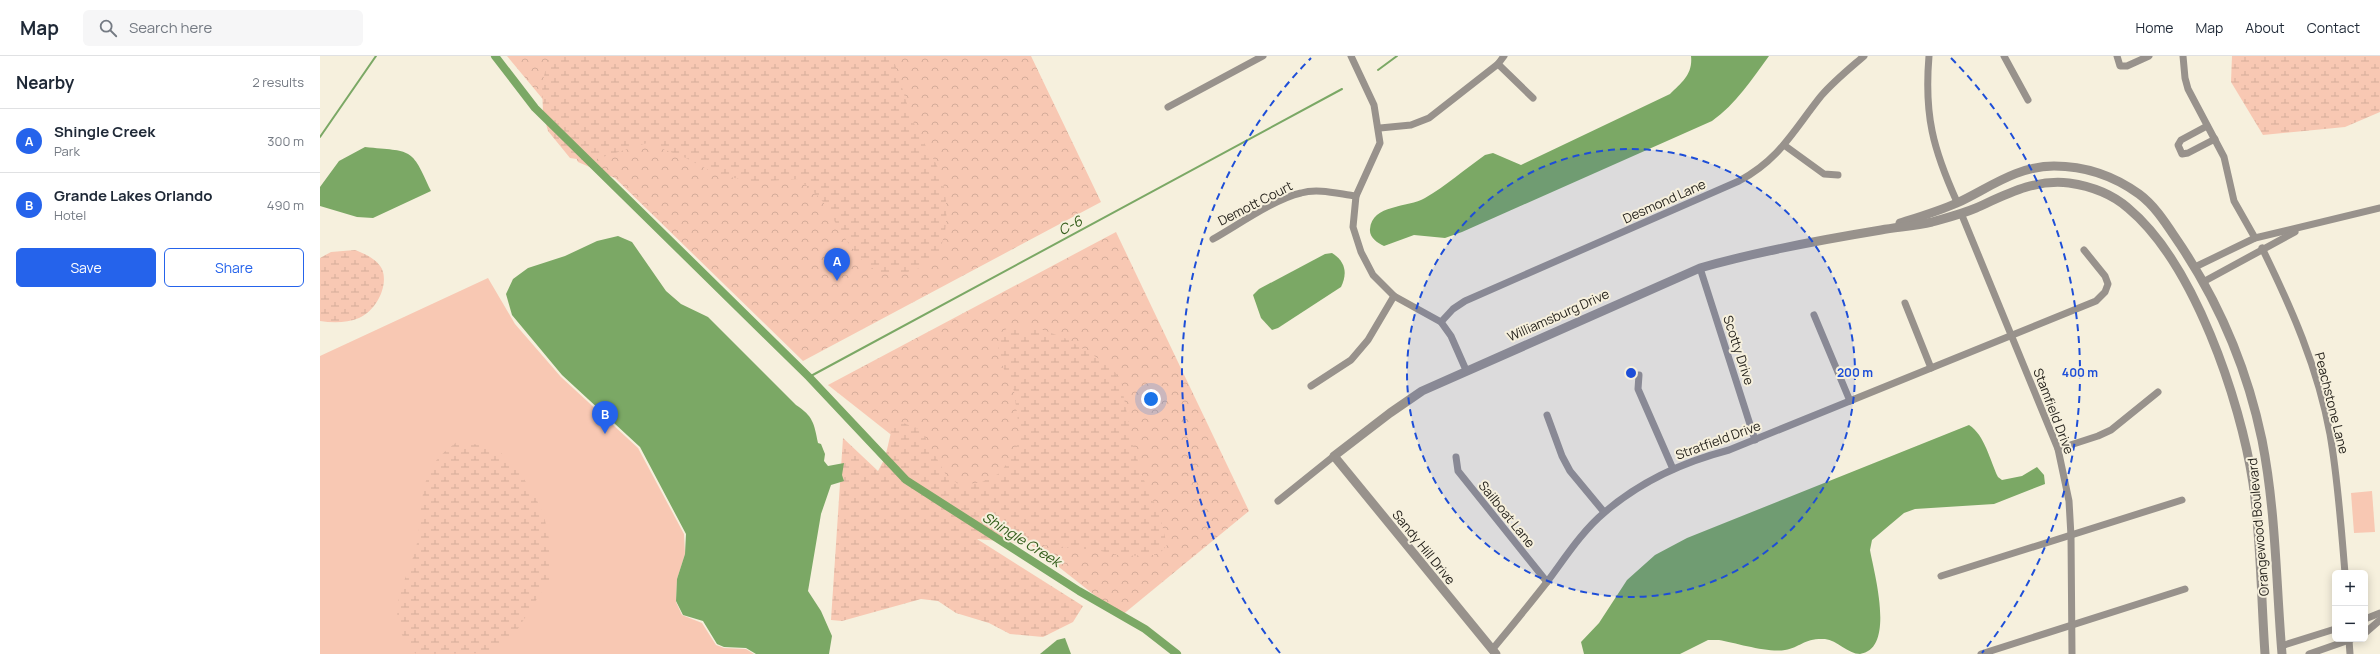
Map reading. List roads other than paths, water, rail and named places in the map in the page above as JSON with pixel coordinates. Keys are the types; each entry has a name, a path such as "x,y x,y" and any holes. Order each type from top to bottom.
{"street":[{"path":"1168,107 1263,56"},
{"path":"1351,56 1374,105 1380,128 1380,142 1356,196 1353,227 1361,252 1373,275 1394,296 1441,322 1451,336 1466,370"},
{"path":"1380,128 1411,125 1429,118 1498,64 1504,56"},
{"name":"Desmond Lane","path":"1441,322 1453,309 1465,301 1739,182 1760,170 1784,145 1822,95 1840,76 1864,56"},
{"path":"1929,56 1926,86 1928,117 1942,169 1957,202"},
{"path":"2004,56 2028,100"},
{"path":"2117,56 2120,66 2127,66 2149,56"},
{"path":"2183,56 2185,78 2188,89 2226,163 2234,201 2255,238"},
{"path":"1498,64 1533,98"},
{"path":"2208,126 2181,140 2178,145 2179,150 2182,154 2188,153 2215,140"},
{"path":"1784,145 1824,174 1838,175"},
{"name":"Orangewood Boulevard","path":"1957,202 1997,181 2033,168 2052,166 2089,170 2114,180 2140,195 2165,222 2195,267 2234,346 2253,404 2262,439 2273,518 2281,650"},
{"name":"Orangewood Boulevard","path":"1961,213 2017,189 2034,184 2067,183 2097,190 2113,197 2142,220 2153,234 2180,275 2203,318 2220,359 2238,411 2253,483 2265,654"},
{"name":"Demott Court","path":"1213,239 1283,200 1301,193 1315,191 1356,196"},
{"name":"Williamsburg Drive","path":"1884,229 1957,202"},
{"path":"2195,267 2255,238 2380,208"},
{"name":"Williamsburg Drive","path":"1278,501 1390,412 1422,391 1466,370 1700,268 1743,256 1884,229 1926,223 1961,213"},
{"name":"Stamfield Drive","path":"1961,213 2058,449 2068,502 2071,536 2072,654"},
{"path":"2203,282 2262,248 2306,226"},
{"name":"Peachstone Lane","path":"2262,248 2293,312 2314,370 2330,432 2338,483 2345,570"},
{"name":"Stratfield Drive","path":"1494,652 1579,539 1604,512 1645,483 1694,460 1729,450 1755,440 2096,301 2105,292 2108,284 2105,276 2084,250"},
{"name":"Scotty Drive","path":"1700,268 1755,440"},
{"path":"1311,386 1351,360 1368,340 1394,296"},
{"path":"1905,303 1931,368"},
{"path":"1814,315 1850,401"},
{"path":"1639,375 1638,389 1673,469"},
{"path":"2058,449 2098,436 2111,430 2158,392"},
{"path":"1547,415 1562,456 1570,471 1604,512"},
{"name":"Sandy Hill Drive","path":"1334,456 1494,652"},
{"name":"Sailboat Lane","path":"1456,456 1458,471 1547,582"},
{"path":"1941,576 2182,500"},
{"path":"1981,654 2185,589"},
{"path":"2368,618 2380,613"},
{"path":"2368,630 2380,620"},
{"path":"2281,650 2332,630"},
{"path":"2308,654 2345,642"},
{"path":"2350,654 2351,642"}],"waterway":[{"path":"320,137 376,56"},
{"name":"Shingle Creek","path":"495,56 535,108 809,377 906,480 1079,591 1145,629 1177,654"},
{"name":"C-6","path":"1378,70 1397,56"},
{"name":"C-6","path":"809,377 1342,89"}],"place":[{"name":"Shingle Creek","path":"837,281"},
{"name":"Grande Lakes Orlando","path":"605,434"}]}
